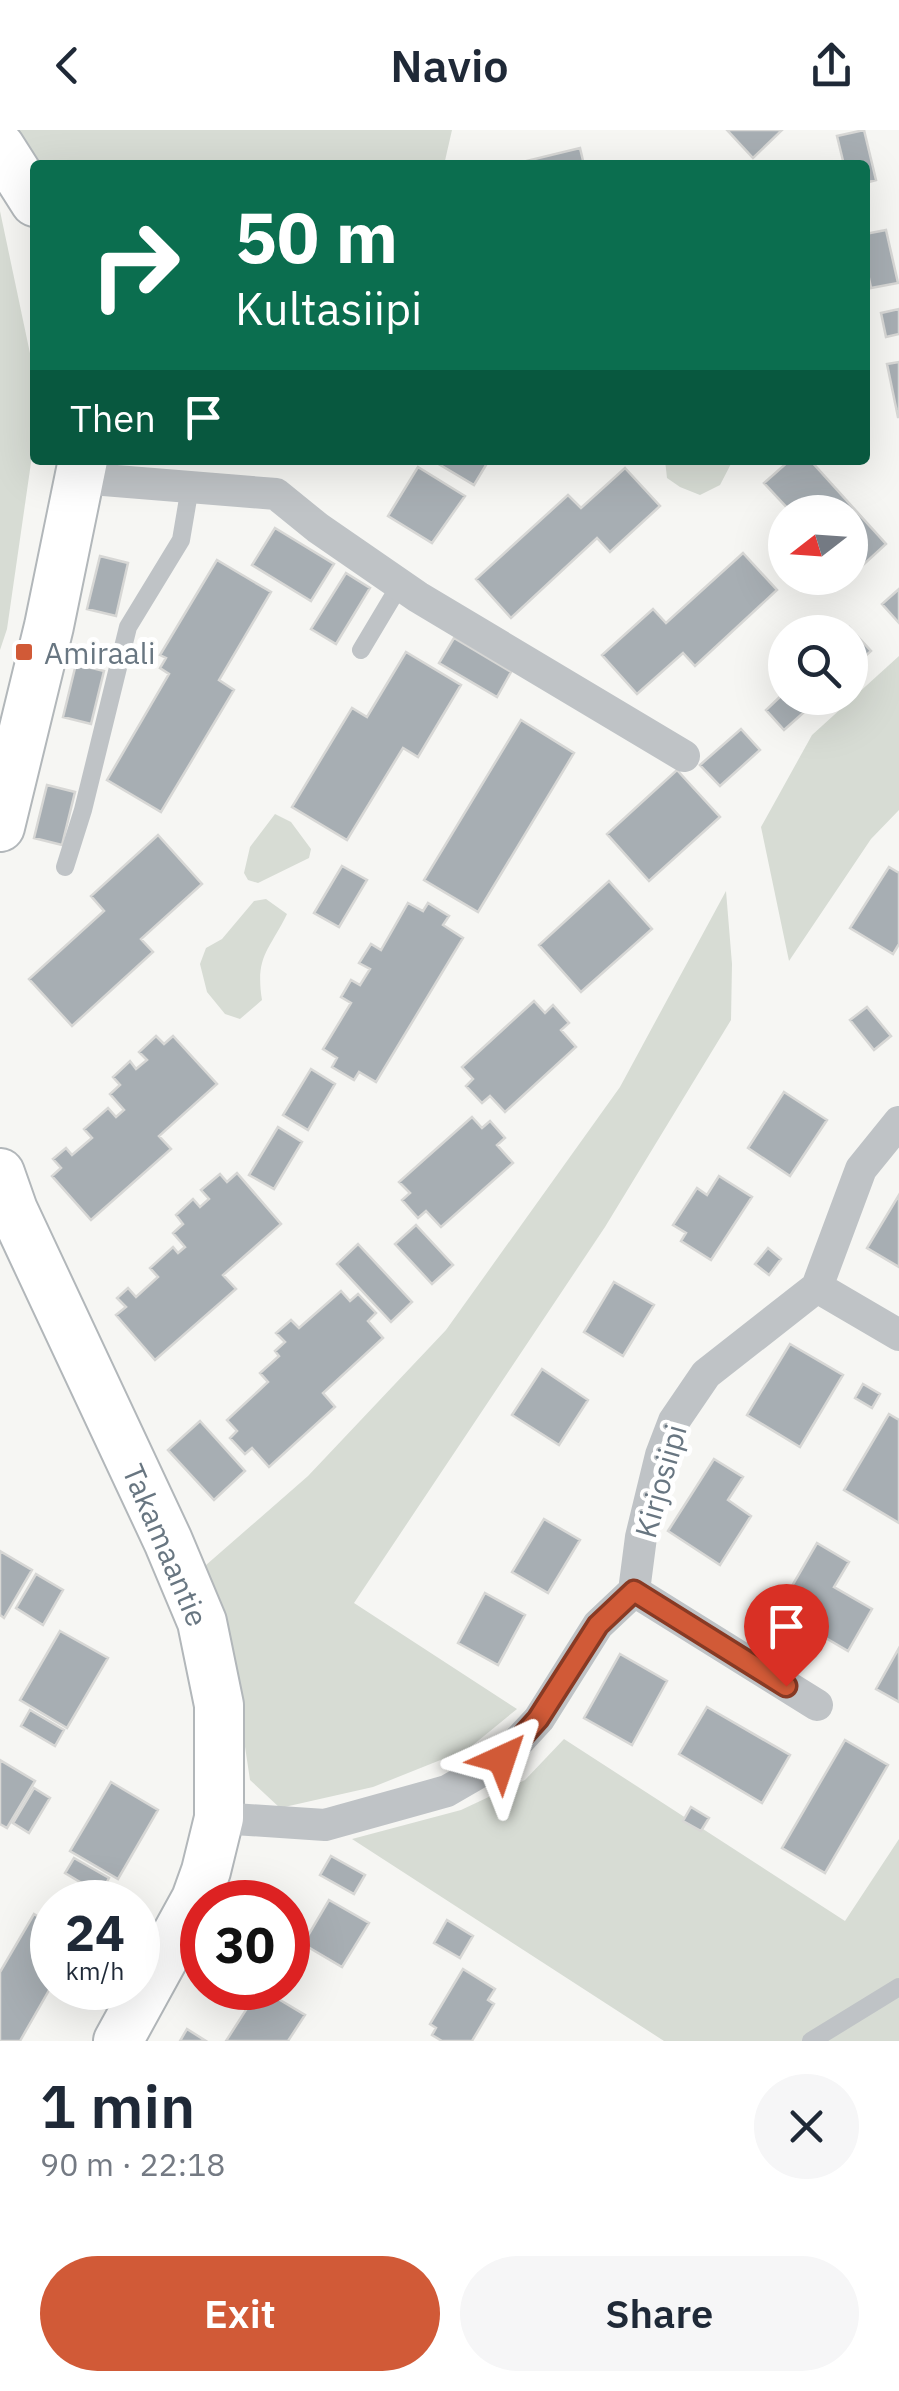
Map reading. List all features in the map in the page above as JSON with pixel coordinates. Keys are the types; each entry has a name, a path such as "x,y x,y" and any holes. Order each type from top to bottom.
{"street":[{"path":"0,147 30,194"},
{"path":"0,827 50,626 81,469 190,487 276,494 418,597 684,756"},
{"path":"899,1122 862,1169 817,1287 899,1335"},
{"name":"Takamaantie","path":"0,1173 13,1210 168,1540 202,1622 219,1706 219,1818 196,1899 118,2041"},
{"name":"Kirjosiipi","path":"634,1591 661,1456 674,1421 706,1374 817,1287"},
{"path":"219,1818 325,1825 447,1791 502,1759 538,1719 598,1625 634,1591 816,1705"}],"lane":[{"path":"66,867 128,627 181,540 190,487"},
{"path":"361,650 400,583"},
{"path":"811,2041 899,1987"}],"shaded area":[{"path":"5,130 452,130 445,160 31,160"},
{"path":"0,211 30,353 31,465 7,629 0,650"},
{"path":"666,465 730,465 720,485 700,495 667,478"},
{"path":"899,656 899,810 871,839 789,961 761,827 812,735 834,715 868,715 868,684"},
{"path":"275,814 291,822 311,849 309,858 258,883 248,880 244,873 250,847"},
{"path":"726,891 732,964 731,1020 605,1227 354,1603 517,1709 468,1749 373,1787 280,1808 250,1780 232,1660 198,1572 308,1476 446,1330 620,1087"},
{"path":"266,899 287,914 262,963 262,1000 240,1019 225,1014 207,992 200,964 206,948 222,939 254,901"},
{"path":"564,1739 845,1921 899,1839 899,2041 664,2041 352,1839 461,1810 525,1780"}],"building":[{"path":"727,130 782,130 753,158"},
{"path":"864,130 876,180 870,182 870,160 843,160 837,136"},
{"path":"580,148 583,160 530,160"},
{"path":"886,230 898,283 871,288 870,233"},
{"path":"899,309 899,334 886,337 881,313"},
{"path":"899,362 899,417 898,417 887,364"},
{"path":"440,465 486,465 474,485"},
{"path":"784,465 815,465 842,495 775,495 764,483"},
{"path":"418,467 465,496 432,543 388,516"},
{"path":"625,468 660,506 610,552 597,538 511,618 476,579 568,495 581,508"},
{"path":"868,524 886,544 868,560"},
{"path":"275,528 334,564 311,601 252,565"},
{"path":"743,553 768,580 768,595 772,595 695,666 683,653 637,694 602,655 653,609 666,623"},
{"path":"100,556 128,563 116,616 87,609"},
{"path":"217,560 271,592 219,680 234,690 161,812 107,780 169,674 160,668 166,658 160,655"},
{"path":"346,573 370,588 336,644 311,629"},
{"path":"899,589 899,623 882,604"},
{"path":"454,638 511,672 497,697 439,663"},
{"path":"406,652 461,685 418,757 403,748 347,840 292,807 352,708 367,717"},
{"path":"76,664 104,671 91,724 63,717"},
{"path":"770,715 801,715 784,730"},
{"path":"521,720 574,753 478,912 424,880"},
{"path":"741,729 760,750 720,786 700,765"},
{"path":"677,770 720,817 649,881 607,834"},
{"path":"47,785 75,792 62,845 34,838"},
{"path":"158,835 202,884 141,939 153,952 72,1026 29,979 104,911 91,896"},
{"path":"342,866 367,880 339,927 314,913"},
{"path":"889,867 899,873 899,944 893,954 850,928"},
{"path":"609,881 652,929 581,992 539,945"},
{"path":"408,903 423,911 428,903 449,916 443,925 463,938 376,1082 359,1072 354,1080 332,1067 337,1058 323,1049 351,1003 341,997 351,980 360,985 370,969 359,963 371,944 381,950"},
{"path":"534,1001 545,1013 553,1005 569,1023 561,1030 576,1047 505,1112 490,1096 482,1103 466,1086 473,1079 462,1067"},
{"path":"867,1007 891,1036 874,1050 850,1020"},
{"path":"156,1036 164,1044 173,1036 217,1084 159,1136 171,1149 91,1220 52,1176 61,1168 53,1159 66,1148 72,1155 92,1138 84,1129 108,1108 116,1117 124,1110 110,1094 120,1085 113,1077 130,1061 136,1069 147,1060 139,1052"},
{"path":"311,1069 335,1084 308,1130 283,1115"},
{"path":"784,1092 827,1120 790,1176 748,1148"},
{"path":"472,1117 482,1128 490,1121 505,1138 497,1145 513,1163 441,1227 426,1211 418,1218 402,1200 410,1193 399,1182"},
{"path":"278,1127 302,1142 274,1189 249,1175"},
{"path":"237,1173 281,1224 223,1275 236,1289 155,1360 116,1315 126,1307 117,1298 128,1288 136,1297 158,1277 150,1268 173,1247 178,1253 185,1247 173,1233 183,1224 176,1215 193,1199 200,1207 209,1199 201,1190 220,1174 227,1182"},
{"path":"719,1176 752,1197 711,1260 681,1241 686,1233 673,1225 697,1188 707,1195"},
{"path":"899,1195 899,1267 867,1248"},
{"path":"416,1225 453,1265 432,1284 395,1244"},
{"path":"358,1244 412,1302 391,1322 337,1264"},
{"path":"768,1248 781,1259 769,1275 755,1264"},
{"path":"614,1282 654,1305 623,1356 584,1332"},
{"path":"341,1291 350,1301 358,1294 376,1313 368,1321 383,1338 323,1393 335,1407 269,1467 252,1448 245,1454 230,1438 237,1431 227,1420 268,1382 260,1373 279,1356 275,1351 285,1342 276,1333 291,1320 299,1328"},
{"path":"790,1344 843,1375 800,1447 747,1415"},
{"path":"542,1369 588,1400 559,1445 512,1415"},
{"path":"863,1384 880,1394 872,1408 855,1398"},
{"path":"889,1414 899,1420 899,1523 844,1490"},
{"path":"200,1421 245,1471 214,1500 168,1450"},
{"path":"714,1459 743,1477 728,1500 751,1516 720,1565 668,1531"},
{"path":"544,1519 580,1540 548,1593 512,1572"},
{"path":"817,1543 849,1562 834,1587 872,1609 848,1651 778,1610"},
{"path":"0,1551 32,1570 4,1618 0,1615"},
{"path":"36,1574 63,1590 43,1625 16,1608"},
{"path":"485,1593 525,1615 498,1665 458,1643"},
{"path":"60,1631 108,1658 67,1728 20,1700"},
{"path":"899,1648 899,1702 876,1689"},
{"path":"620,1654 667,1681 632,1745 584,1718"},
{"path":"707,1707 790,1755 762,1803 679,1754"},
{"path":"30,1710 64,1730 55,1746 21,1726"},
{"path":"845,1740 888,1765 825,1873 782,1848"},
{"path":"0,1760 35,1781 7,1828 0,1824"},
{"path":"111,1782 158,1810 118,1879 70,1851"},
{"path":"34,1788 50,1798 29,1833 13,1823"},
{"path":"691,1807 709,1818 701,1831 683,1821"},
{"path":"331,1856 365,1875 354,1894 320,1875"},
{"path":"74,1858 109,1878 77,1880 65,1873"},
{"path":"329,1900 369,1923 342,1967 310,1948 310,1932"},
{"path":"447,1920 473,1936 460,1958 434,1943"},
{"path":"30,1921 30,2010 38,2010 20,2041 0,2041 0,1972"},
{"path":"463,1969 495,1989 488,2000 494,2004 472,2041 442,2041 432,2035 436,2028 430,2024"},
{"path":"246,2010 297,2010 305,2015 288,2041 226,2041"},
{"path":"187,2029 206,2041 180,2041"}],"place":[{"name":"Amiraali","path":"24,652"}],"route":[{"path":"502,1759 538,1719 598,1625 634,1591 786,1686"}]}
